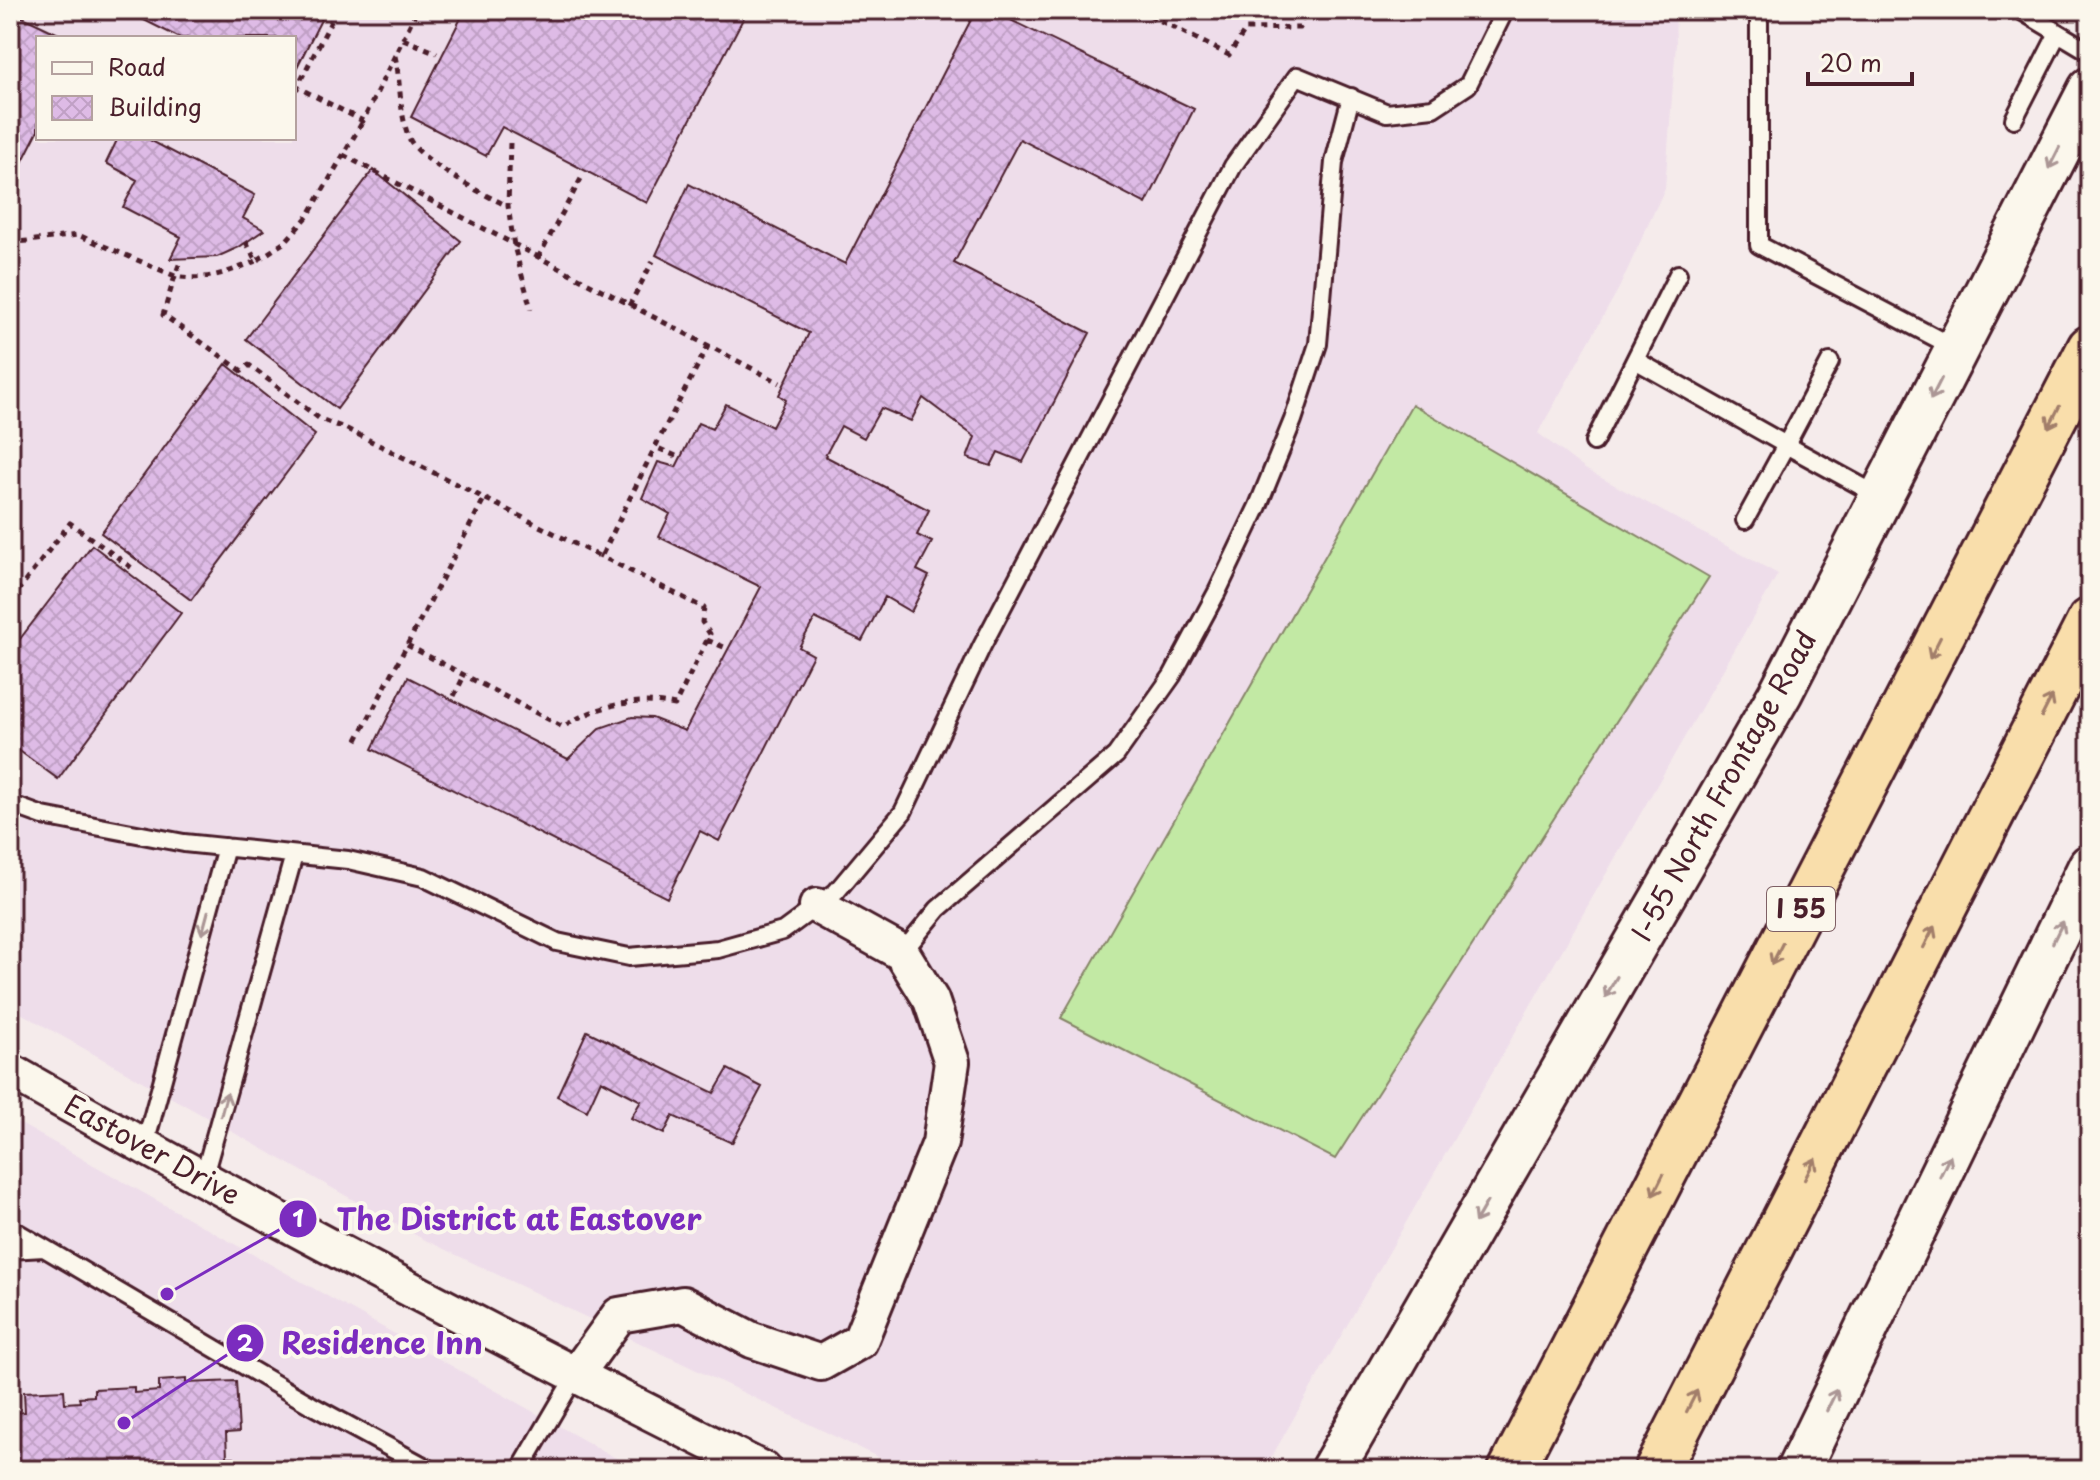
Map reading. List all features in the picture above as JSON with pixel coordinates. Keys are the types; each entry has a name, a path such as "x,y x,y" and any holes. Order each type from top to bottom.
{"highway":[{"name":"I 55","path":"1511,1470 2090,348"},
{"path":"1657,1470 2090,621"}],"street":[{"name":"I-55 North Frontage Road","path":"1332,1470 1781,692 2090,89"},
{"path":"1798,1470 2090,866"},
{"path":"575,1376 619,1315 683,1304 752,1340 821,1363 860,1341 940,1143 952,1062 931,1000 902,953 817,906"},
{"name":"Eastover Drive","path":"10,1071 144,1148 575,1376 764,1470"}],"lane":[{"path":"10,804 43,816 184,843 348,860 423,877 557,942 629,957 718,949 783,931 836,892 903,812 982,646 1233,166 1297,76 1387,113 1433,108 1468,85 1505,10"},
{"path":"1759,10 1759,245 1957,349"},
{"path":"2020,10 2090,52"},
{"path":"2014,119 2058,33"},
{"path":"902,953 938,909 1116,755 1172,676 1217,592 1258,506 1293,420 1318,344 1334,162 1351,97"},
{"path":"1594,442 1678,274"},
{"path":"1635,360 1880,497"},
{"path":"1745,520 1830,362"},
{"path":"144,1148 226,847"},
{"path":"203,1179 269,935 294,855"},
{"path":"10,1228 311,1405 431,1470"},
{"path":"10,1250 45,1248"},
{"path":"520,1470 575,1376"}],"path":[{"path":"337,10 297,87 363,121"},
{"path":"10,243 78,235 175,276 192,279 225,274 256,261 285,242 308,216 363,121 417,10"},
{"path":"1139,10 1229,55 1246,29 1299,28 1306,10"},
{"path":"403,39 437,53"},
{"path":"395,55 410,140 430,161 508,206"},
{"path":"510,143 508,206 514,246 531,309"},
{"path":"343,155 780,383"},
{"path":"538,258 583,175"},
{"path":"246,242 256,261"},
{"path":"181,259 163,315 242,371 249,365 320,419 347,429 704,608 702,622 710,634 675,705 644,701 619,704 585,714 563,727 407,645"},
{"path":"629,306 653,261"},
{"path":"598,555 601,557 708,346"},
{"path":"655,447 676,456"},
{"path":"357,740 484,499"},
{"path":"10,601 70,523 132,568"},
{"path":"707,640 724,647"},
{"path":"454,696 465,674"}],"shaded area":[{"path":"10,10 1675,10 1676,44 1665,188 1619,288 1538,433 1585,469 1778,574 1264,1470 905,1470 421,1238 10,1007"},
{"path":"10,1118 637,1470 10,1470"}],"green space":[{"path":"1412,404 1709,577 1335,1159 1061,1018"}],"building":[{"path":"124,10 326,10 296,69 296,36 176,36"},
{"path":"465,10 731,10 744,17 647,203 502,127 486,156 411,117"},
{"path":"976,10 990,10 1194,109 1146,204 1020,139 954,263 1090,333 1023,462 998,452 991,466 967,458 975,437 923,398 911,421 881,408 864,438 841,426 825,456 929,510 917,535 932,542 917,570 929,576 911,612 885,597 862,641 815,618 799,647 813,655 719,841 700,831 667,898 372,749 408,677 568,759 600,728 632,717 652,718 685,731 761,587 659,537 670,514 642,498 658,462 676,467 698,423 712,429 726,404 772,427 786,400 779,395 809,333 656,255 689,184 845,264"},
{"path":"10,11 63,36 36,36 36,135 10,186"},
{"path":"117,140 150,140 255,195 243,218 264,230 217,257 170,259 181,237 123,207 137,180 106,163"},
{"path":"373,170 461,241 337,409 246,339"},
{"path":"226,364 315,435 191,600 101,533"},
{"path":"92,545 181,613 58,779 10,744 10,652"},
{"path":"587,1031 714,1093 728,1069 762,1087 732,1143 673,1116 664,1134 631,1118 641,1101 601,1080 587,1111 557,1096"},
{"path":"186,1379 186,1383 236,1381 239,1432 226,1433 227,1457 234,1457 235,1470 152,1470 152,1465 136,1465 137,1470 10,1470 10,1413 25,1412 24,1392 64,1390 65,1403 80,1402 79,1397 94,1396 94,1389 134,1387 134,1393 159,1391 159,1381"}],"place":[{"name":"The District at Eastover","path":"167,1294"},
{"name":"Residence Inn","path":"124,1423"}]}
